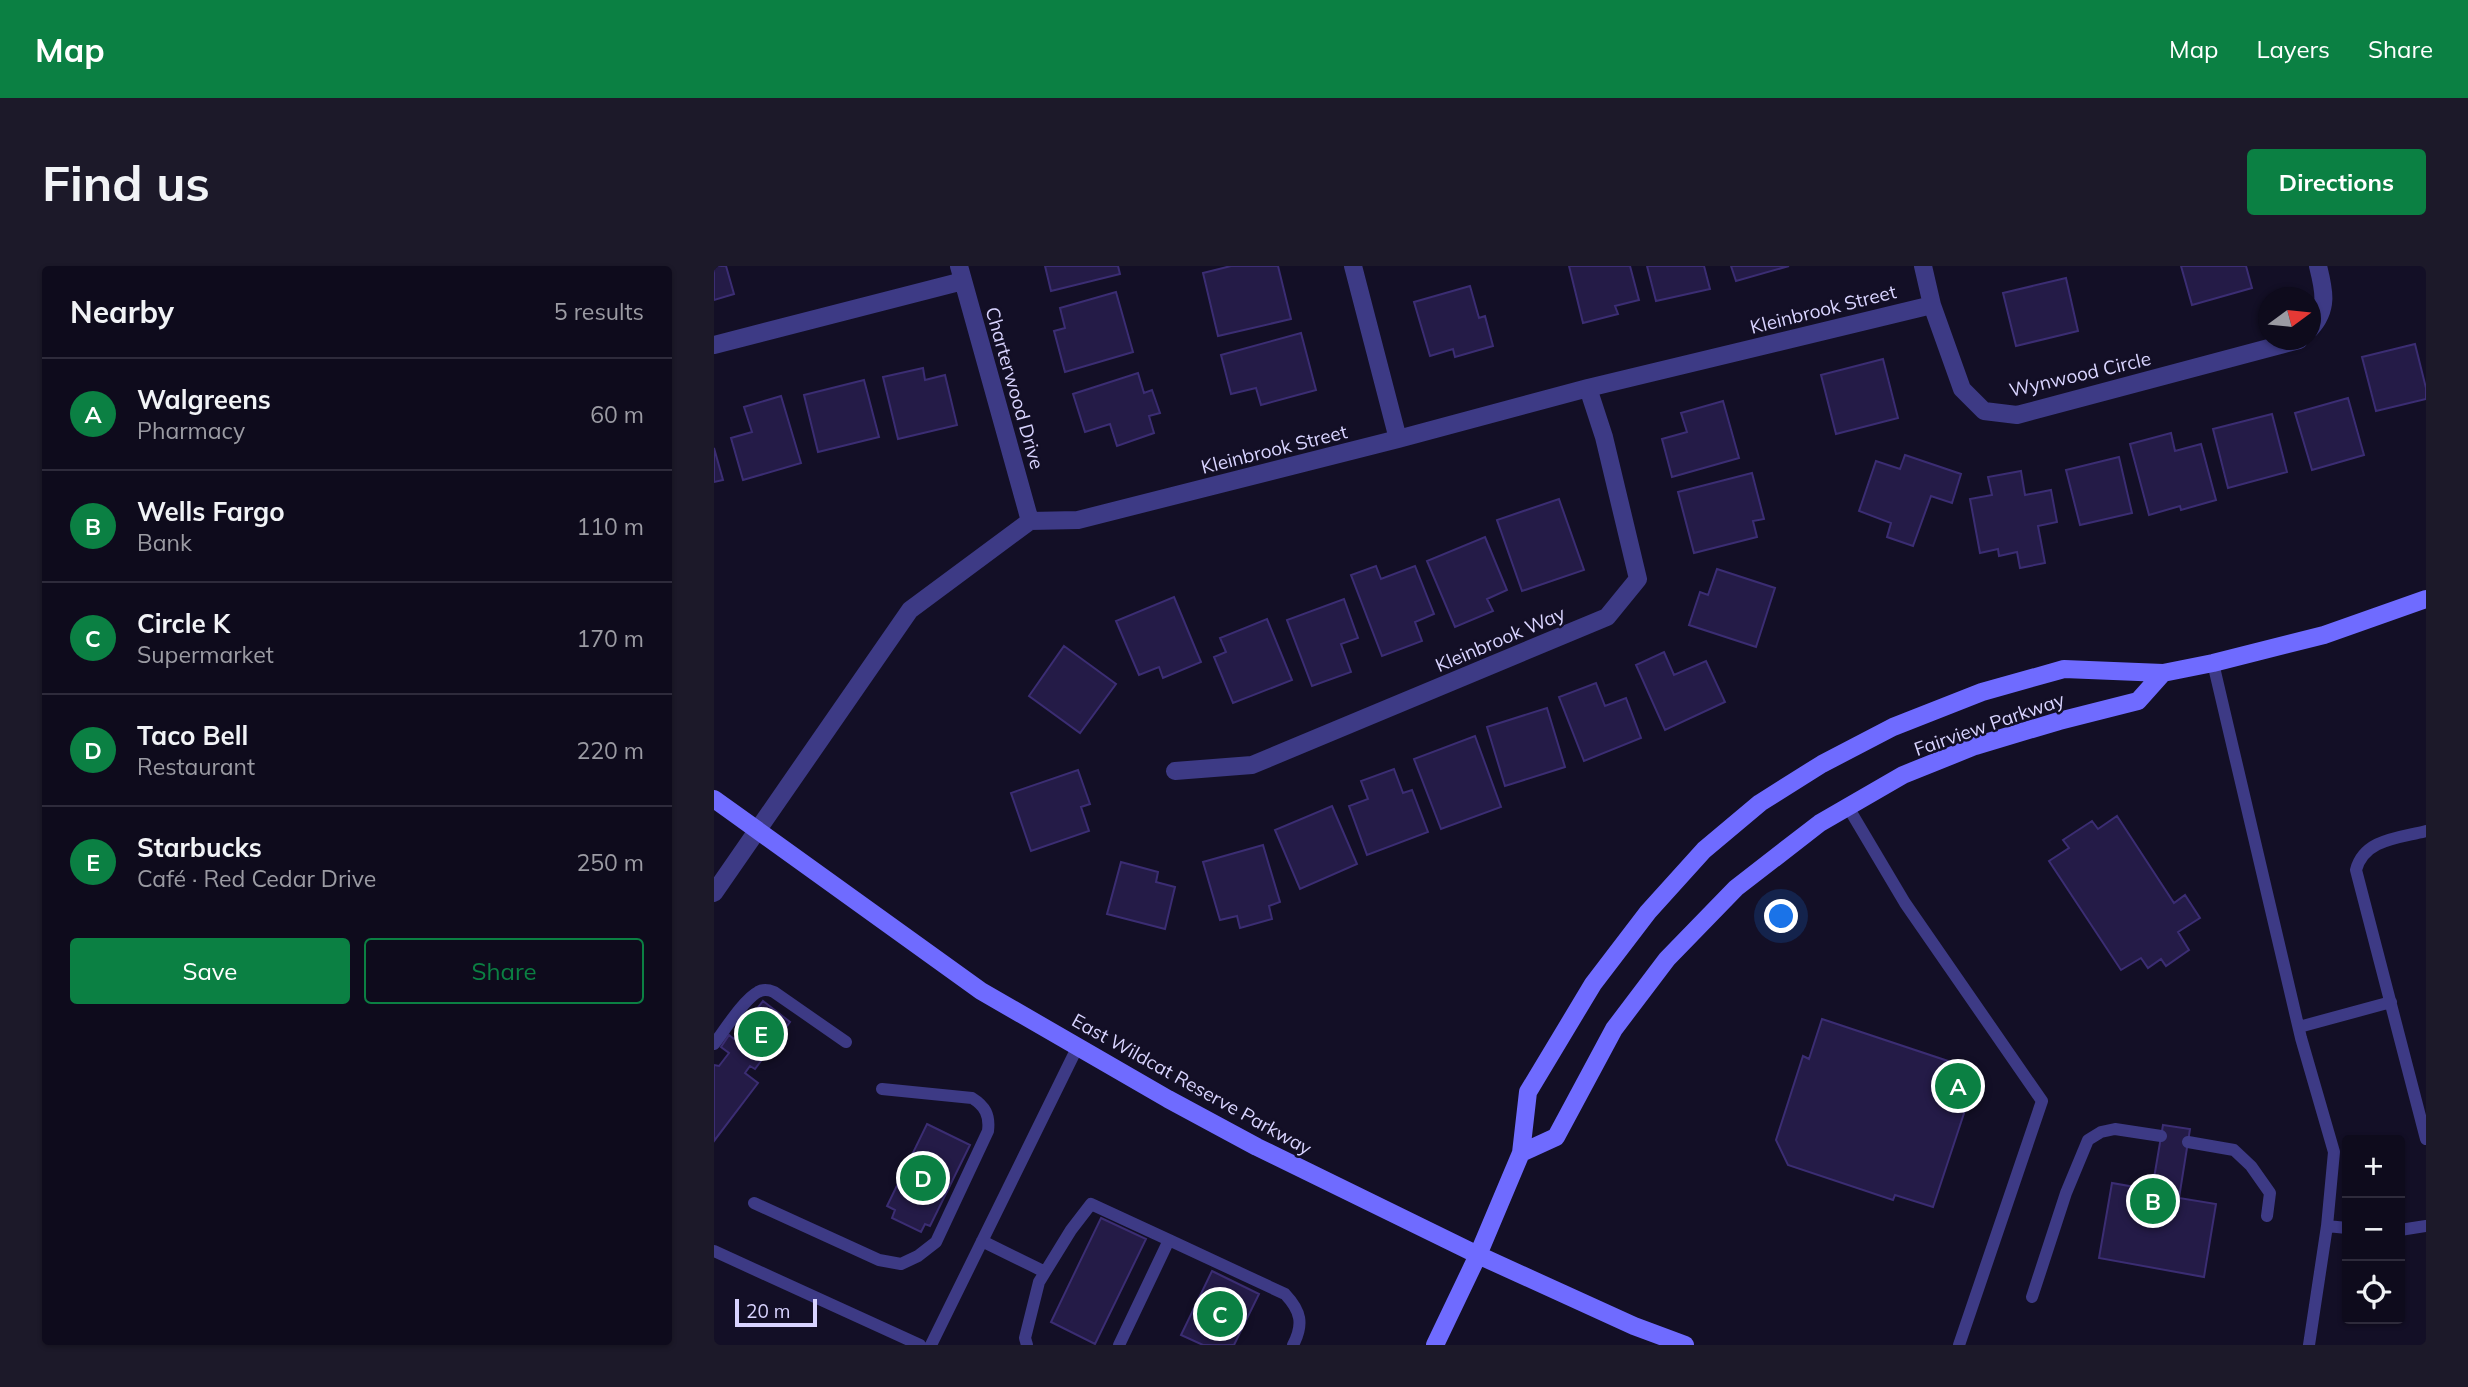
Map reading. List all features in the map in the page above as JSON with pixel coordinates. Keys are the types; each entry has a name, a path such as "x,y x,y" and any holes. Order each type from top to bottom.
{"main road":[{"name":"Fairview Parkway","path":"1435,1345 1478,1255 1521,1153 1528,1092 1593,984 1648,912 1694,860 1760,803 1822,764 1893,727 1982,692 2064,669 2163,673 2213,663 2324,635 2426,599"},
{"name":"Fairview Parkway","path":"1521,1153 1556,1137 1615,1029 1667,959 1736,888 1820,823 1903,775 1975,747 2059,721 2138,701 2163,673"},
{"name":"East Wildcat Reserve Parkway","path":"714,799 981,992 1168,1099 1257,1147 1478,1255 1634,1326 1685,1345"}],"street":[{"path":"1353,266 1398,439"},
{"name":"Wynwood Circle","path":"1923,266 1932,305 1962,389 1984,411 2017,415 2261,350"},
{"path":"2318,266 2325,295 2321,312"},
{"path":"714,345 961,273"},
{"name":"Charterwood Drive","path":"961,273 1030,521"},
{"name":"Kleinbrook Street","path":"1030,521 1078,520 1588,388 1932,305"},
{"name":"Kleinbrook Way","path":"1175,771 1252,765 1607,617 1638,579 1604,437 1588,388"},
{"path":"714,893 910,610 1030,521"}],"lane":[{"path":"2213,663 2299,1027 2334,1153 2327,1226 2309,1345"},
{"path":"1848,807 1905,903 2042,1101 1959,1345"},
{"path":"2426,831 2372,846 2360,857 2356,870 2426,1139"},
{"path":"714,1044 750,998 758,991 767,990 774,992 846,1042"},
{"path":"2299,1027 2391,1002"},
{"path":"931,1345 1078,1046"},
{"path":"754,1203 879,1260 901,1264 918,1256 936,1242 988,1131 987,1112 972,1098 882,1089"},
{"path":"2032,1297 2066,1194 2088,1140 2101,1132 2115,1129 2161,1136"},
{"path":"2188,1142 2234,1150 2251,1166 2270,1193 2267,1216"},
{"path":"1027,1345 1025,1338 1039,1282 1091,1203 1285,1294 1296,1306 1301,1319 1293,1345"},
{"path":"2327,1226 2342,1228"},
{"path":"2405,1229 2426,1226"},
{"path":"1120,1345 1169,1240"},
{"path":"982,1241 1045,1272"},
{"path":"714,1251 920,1345"}],"building":[{"path":"714,266 726,266 734,294 714,300"},
{"path":"1045,266 1118,266 1120,274 1051,291"},
{"path":"1231,266 1278,266 1291,319 1218,336 1203,273"},
{"path":"1569,266 1630,266 1639,300 1615,306 1618,314 1583,323"},
{"path":"1647,266 1704,266 1710,289 1656,301"},
{"path":"1731,266 1789,266 1736,281"},
{"path":"2181,266 2246,266 2252,288 2192,305"},
{"path":"2066,278 2078,331 2016,346 2003,293"},
{"path":"1470,286 1479,318 1485,316 1493,346 1455,357 1453,349 1430,356 1414,302"},
{"path":"1116,292 1133,352 1065,372 1054,331 1065,328 1060,308"},
{"path":"1301,333 1316,390 1261,405 1256,388 1231,394 1221,355"},
{"path":"2415,344 2426,388 2426,399 2376,411 2362,357"},
{"path":"1883,359 1898,418 1836,434 1821,375"},
{"path":"923,368 925,380 945,375 957,425 898,439 883,377"},
{"path":"1138,373 1144,393 1152,390 1160,413 1149,416 1154,433 1117,446 1110,424 1085,432 1073,394"},
{"path":"864,380 879,437 818,452 804,395"},
{"path":"781,396 801,463 743,480 731,438 752,432 744,407"},
{"path":"2348,398 2364,455 2312,470 2295,413"},
{"path":"1723,401 1739,458 1672,477 1662,439 1687,432 1681,413"},
{"path":"2272,414 2287,472 2228,488 2213,429"},
{"path":"2171,433 2175,451 2201,444 2216,500 2181,510 2180,506 2149,515 2130,444"},
{"path":"714,448 723,480 714,482"},
{"path":"1905,455 1961,474 1952,503 1931,496 1913,546 1887,537 1891,523 1859,511 1876,461 1900,469"},
{"path":"2119,457 2132,513 2080,525 2066,470"},
{"path":"2021,471 2025,495 2051,490 2057,522 2038,526 2045,563 2020,568 2017,552 1999,556 1998,549 1980,553 1970,499 1992,495 1988,477"},
{"path":"1752,473 1764,519 1753,521 1757,537 1694,553 1678,492"},
{"path":"1559,499 1584,570 1522,591 1497,520"},
{"path":"1485,537 1507,590 1487,599 1493,611 1455,627 1427,561"},
{"path":"1376,566 1381,579 1415,566 1434,614 1415,622 1422,641 1382,656 1351,575"},
{"path":"1717,569 1775,588 1756,647 1689,625 1700,592 1708,595"},
{"path":"1174,597 1201,662 1163,678 1159,667 1139,675 1116,621"},
{"path":"1344,599 1358,638 1341,644 1351,672 1312,686 1287,620"},
{"path":"1267,619 1292,680 1233,703 1214,657 1226,652 1220,638"},
{"path":"1064,646 1116,684 1080,733 1029,696"},
{"path":"1664,652 1674,675 1706,661 1725,702 1665,730 1636,665"},
{"path":"1596,683 1605,706 1626,698 1641,738 1584,761 1559,697"},
{"path":"1547,708 1565,767 1505,786 1487,727"},
{"path":"1475,736 1501,807 1441,829 1414,759"},
{"path":"1394,769 1403,793 1412,790 1428,832 1367,855 1349,806 1368,799 1361,781"},
{"path":"1078,770 1090,804 1081,807 1089,831 1031,851 1011,793"},
{"path":"1332,806 1357,864 1300,889 1275,830"},
{"path":"2117,816 2174,903 2185,895 2200,918 2178,932 2189,950 2166,966 2161,959 2148,968 2141,958 2121,970 2049,861 2069,848 2063,840 2092,821 2098,829"},
{"path":"1263,845 1280,902 1269,906 1272,919 1240,928 1237,916 1220,920 1203,862"},
{"path":"1121,862 1158,872 1156,882 1175,887 1165,929 1107,914"},
{"path":"763,1001 790,1022 755,1069 750,1066 745,1073 758,1083 714,1141 714,1065 719,1066 729,1053 721,1047 729,1035 734,1039"},
{"path":"1822,1019 1978,1071 1933,1207 1895,1195 1893,1200 1788,1165 1776,1140 1803,1056 1809,1059"},
{"path":"927,1124 970,1145 930,1226 925,1224 921,1232 892,1218 895,1210 887,1206"},
{"path":"2163,1125 2190,1129 2179,1198 2216,1204 2204,1277 2099,1258 2112,1183 2152,1190"},
{"path":"1101,1218 1146,1239 1095,1344 1051,1322"},
{"path":"1212,1271 1259,1294 1234,1345 1203,1345 1181,1335"}],"place":[{"name":"Starbucks","path":"761,1034"},
{"name":"Walgreens","path":"1958,1086"},
{"name":"Taco Bell","path":"923,1178"},
{"name":"Wells Fargo","path":"2153,1201"},
{"name":"Circle K","path":"1220,1314"}]}
